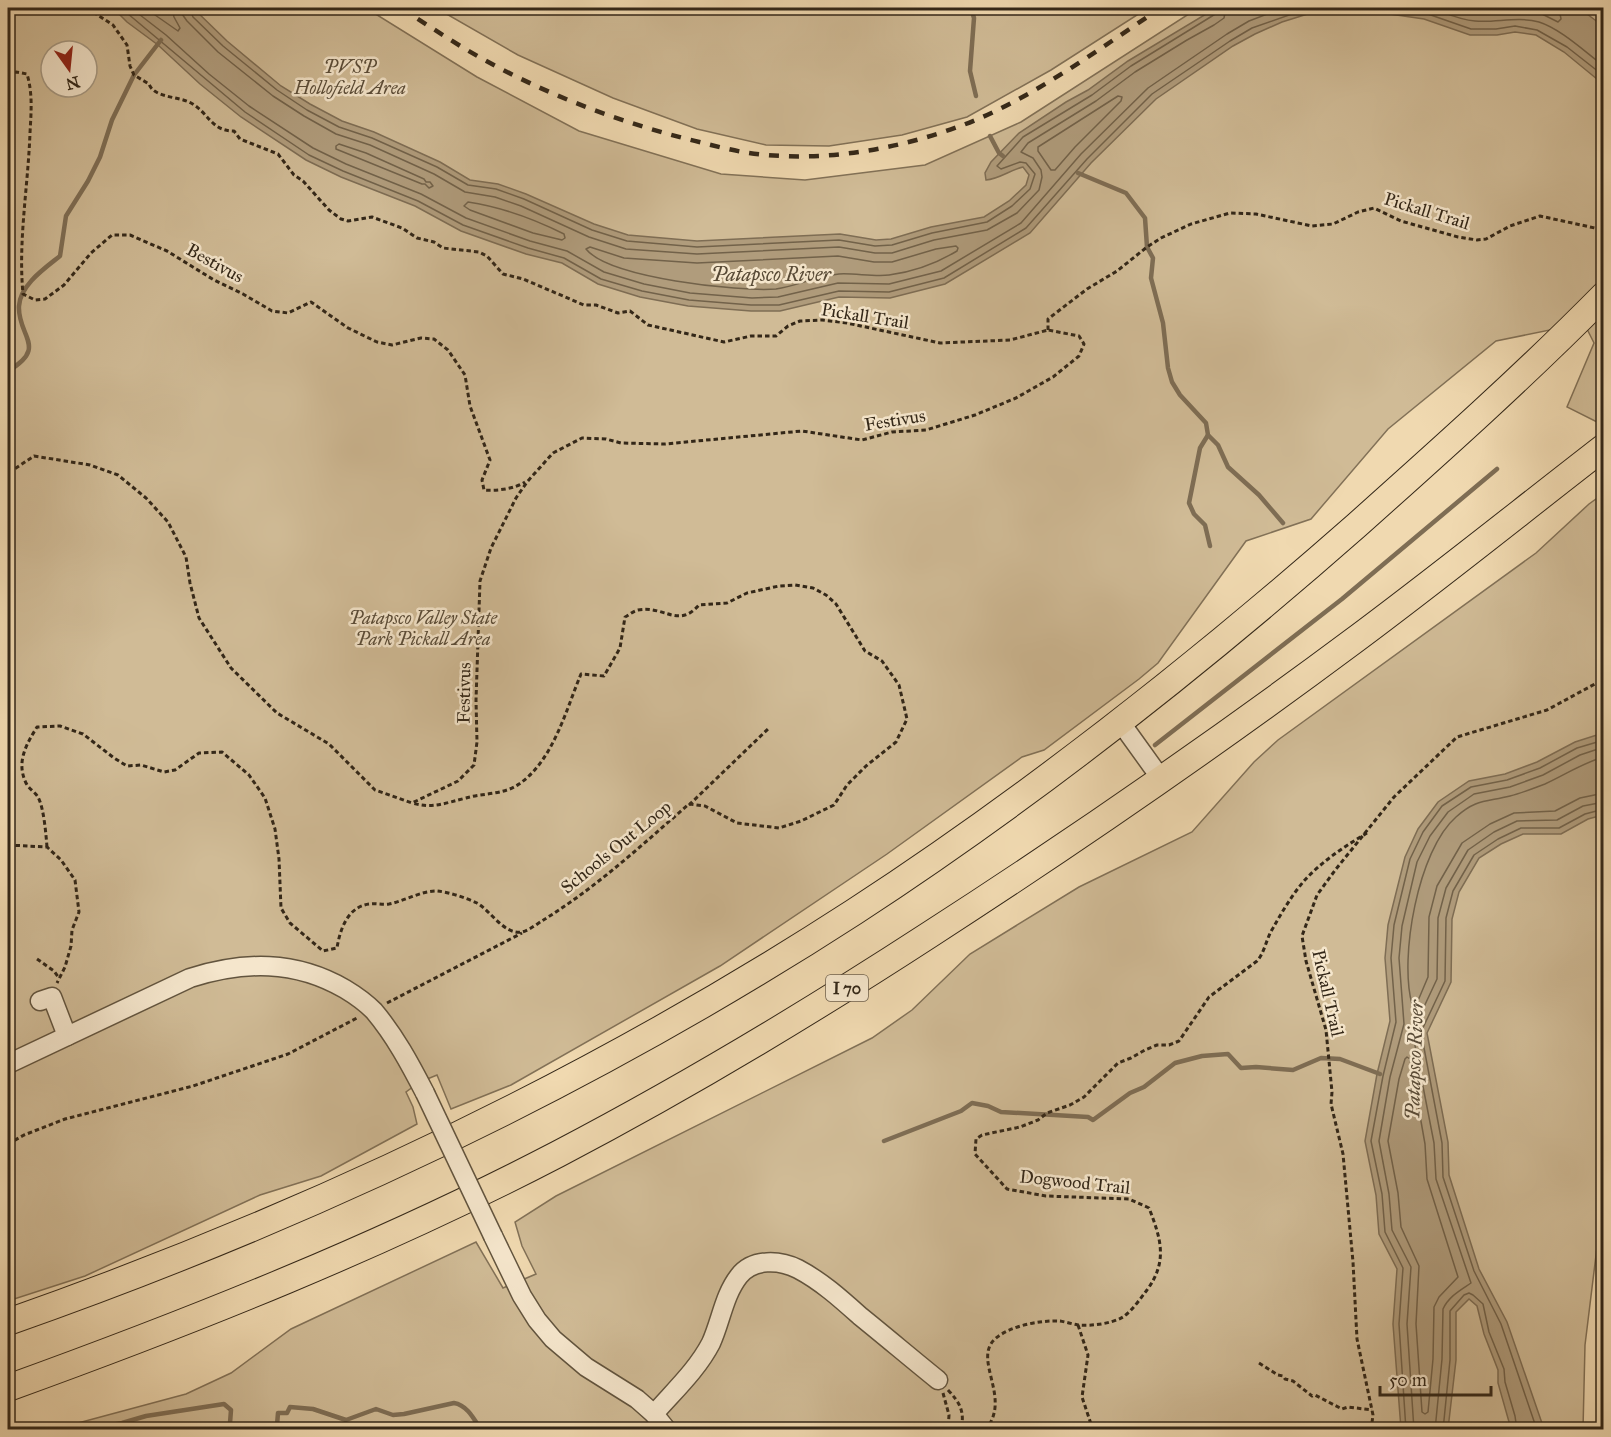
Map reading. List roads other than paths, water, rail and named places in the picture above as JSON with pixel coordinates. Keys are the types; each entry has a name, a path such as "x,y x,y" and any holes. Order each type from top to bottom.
{"highway":[{"path":"8,1322 92,1293 291,1213 411,1158 545,1091 661,1028 758,972 855,911 965,837 1120,723 1300,575 1539,361 1604,295"},
{"name":"I 70","path":"8,1388 227,1306 436,1214 559,1153 789,1025 998,891 1161,780 1352,642 1604,447"}],"lane":[{"path":"1120,723 1161,780"},
{"path":"8,1064 190,978 240,966 268,966 316,974 358,997 373,1011 406,1058 522,1296 537,1320 553,1339 586,1367 637,1399 667,1430"},
{"path":"40,1001 52,997 67,1036"},
{"path":"654,1414 699,1363 741,1273 765,1262 779,1263 797,1269 821,1283 938,1380"}],"water":[{"name":"Patapsco River","path":"113,8 193,8 227,41 281,86 342,121 374,132 440,162 470,180 498,184 594,224 628,235 697,241 840,234 876,240 891,239 931,227 984,217 1009,201 1026,185 1029,175 1023,167 986,180 985,173 991,162 1019,133 1088,90 1128,61 1216,8 1579,8 1603,26 1603,84 1564,52 1536,35 1515,32 1470,35 1424,19 1347,10 1314,12 1282,22 1233,46 1156,99 1091,163 1030,233 945,284 890,298 839,297 780,311 751,311 688,306 640,297 598,284 562,263 526,254 461,231 415,206 341,177 306,160 241,117"},
{"name":"Patapsco River","path":"1603,733 1603,815 1588,819 1561,834 1523,834 1501,844 1479,858 1459,892 1452,919 1451,982 1427,1033 1448,1142 1449,1175 1479,1269 1507,1322 1544,1429 1511,1429 1498,1383 1498,1370 1484,1334 1477,1306 1469,1299 1456,1312 1456,1360 1448,1429 1401,1429 1393,1324 1397,1269 1379,1234 1376,1195 1365,1141 1377,1074 1390,1021 1385,958 1388,925 1405,857 1418,829 1438,802 1469,781 1505,774 1537,762 1575,742"}],"waterway":[{"path":"971,8 974,18 970,71 976,96"},
{"path":"8,371 20,363 27,355 29,348 20,316 20,298 28,284 60,256 66,216 100,157 112,120 134,75 161,40"},
{"path":"990,136 1003,156"},
{"path":"1078,173 1126,193 1145,218 1147,247 1153,258 1151,278 1163,323 1168,368 1172,382 1180,395 1206,423 1208,435 1200,448 1189,503 1194,514 1205,525 1210,546"},
{"path":"1208,435 1218,445 1228,467 1259,495 1283,523"},
{"path":"1155,745 1342,599 1497,469"},
{"path":"884,1141 961,1111 972,1103 988,1106 1001,1112 1088,1117 1093,1120 1130,1093 1144,1087 1175,1063 1202,1056 1228,1054 1241,1068 1293,1070 1321,1058 1340,1059 1380,1074"},
{"path":"253,1430 277,1425 278,1413 287,1413 290,1407 313,1409 346,1420 376,1409 393,1415 454,1403 466,1410 481,1430"},
{"path":"86,1430 146,1416 224,1404 231,1410 230,1423 236,1430"}],"railway":[{"path":"401,8 489,62 572,101 629,122 687,139 749,153 776,156 858,152 911,141 963,125 1040,87 1161,8"}],"park label":[{"name":"PVSP Hollofield Area","path":"350,77"},
{"name":"Patapsco Valley State Park Pickall Area","path":"423,628"}]}
